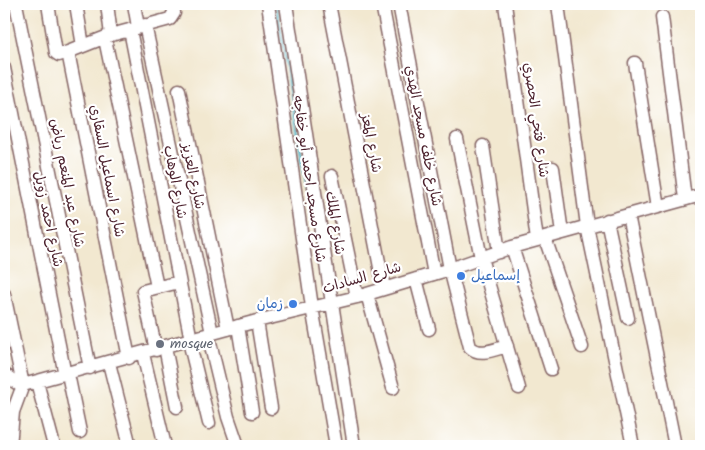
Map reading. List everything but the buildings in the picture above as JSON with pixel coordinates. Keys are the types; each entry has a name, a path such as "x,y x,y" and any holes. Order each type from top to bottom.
{"street":[{"name":"شارع عبد المنعم رياض","path":"16,4 90,368"},
{"path":"48,4 56,53 59,55 108,37 170,19 174,14 173,4"},
{"path":"76,4 83,46"},
{"path":"106,4 108,37 157,287"},
{"name":"شارع العزيز","path":"134,4 228,417 238,446"},
{"name":"شارع مسجد احمد أبو خفاجه","path":"268,4 336,446"},
{"name":"شارع الملك","path":"286,4 354,446"},
{"name":"شارع المعز","path":"329,4 384,288"},
{"name":"شارع خلف مسجد الهدي","path":"382,4 434,274"},
{"path":"399,4 450,269 470,347 481,352 507,346"},
{"name":"شارع فتحي الحصري","path":"505,4 541,239 582,346"},
{"path":"558,4 587,226 632,446"},
{"path":"662,17 685,199"},
{"name":"شارع الوهاب","path":"138,28 178,282 209,423"},
{"name":"شارع اسماعيل السقاري","path":"68,52 129,358"},
{"path":"635,63 658,207"},
{"name":"شارع احمد زويل","path":"4,68 66,374 80,432"},
{"path":"179,90 252,412"},
{"path":"457,139 482,258 520,388"},
{"path":"483,146 499,252"},
{"path":"553,168 562,233"},
{"path":"332,176 362,295 393,388"},
{"name":"شارع السادات","path":"28,384 144,354 233,327 314,306 331,304 450,269 512,247 701,195"},
{"path":"628,215 675,446"},
{"path":"607,220 628,318"},
{"path":"512,247 551,369"},
{"path":"416,279 429,328"},
{"path":"177,407 143,291 178,282"},
{"path":"4,294 28,384 54,446"},
{"path":"256,321 271,408"},
{"path":"144,354 164,446"},
{"path":"109,363 130,446"},
{"path":"4,374 28,384"},
{"path":"8,443 13,412 28,384"}],"waterway":[{"path":"276,4 313,223"}],"place":[{"name":"إسماعيل","path":"461,276"},
{"name":"زمان","path":"293,304"},
{"name":"mosque","path":"160,344"}]}
